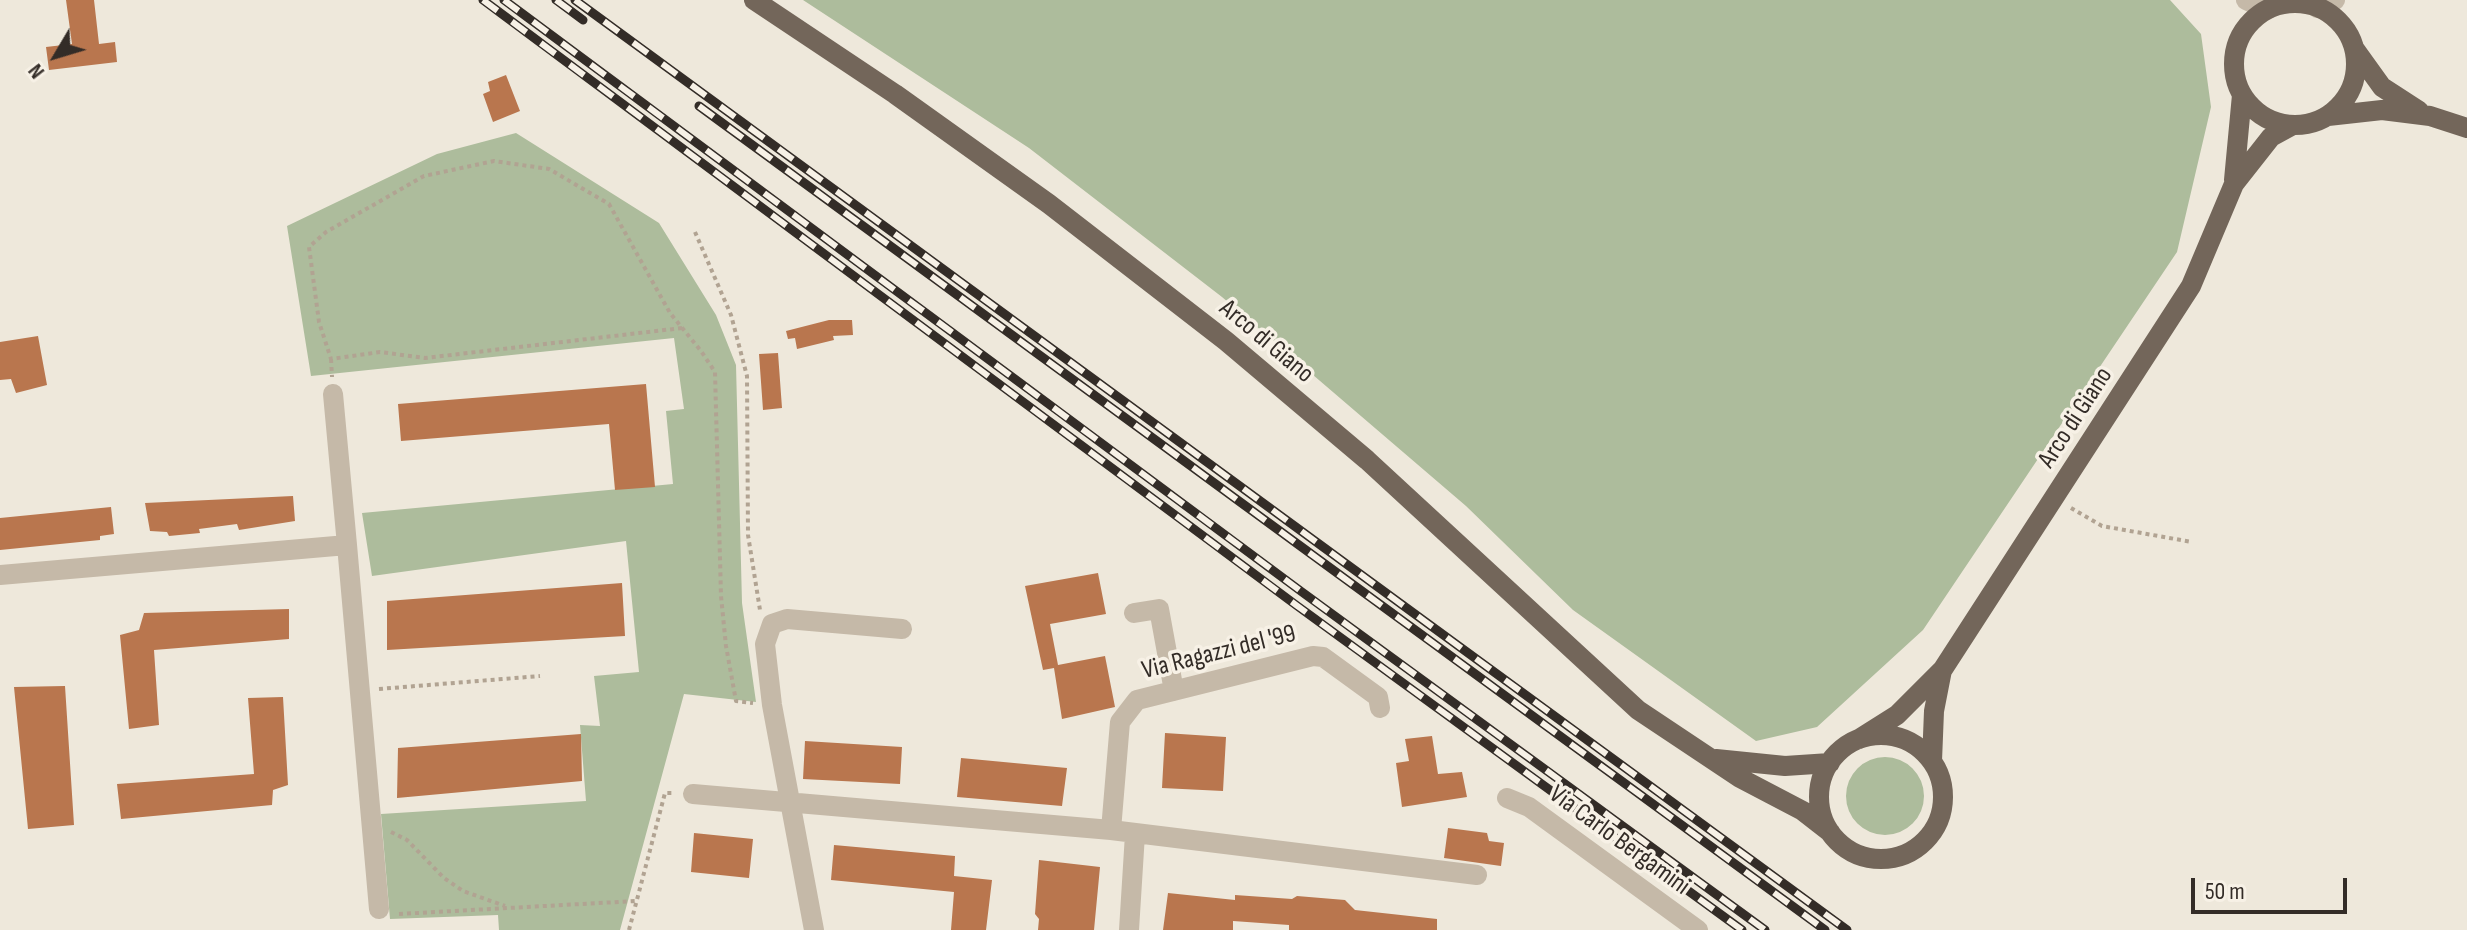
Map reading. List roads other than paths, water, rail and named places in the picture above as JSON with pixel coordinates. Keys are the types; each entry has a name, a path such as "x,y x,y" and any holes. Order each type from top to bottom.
{"main road":[{"name":"Arco di Giano","path":"754,0 895,94 1049,204 1226,341 1367,460 1629,702 1676,738 1716,759 1740,778 1803,811 1830,832"},
{"path":"2430,116 2382,87 2370,75 2326,4 2292,3 2267,10 2243,32 2236,47 2236,80 2242,95 2264,117 2293,125 2311,123 2328,116 2382,110 2430,116 2467,128"},
{"path":"2328,116 2342,103 2352,85 2356,66 2353,46"},
{"name":"Arco di Giano","path":"2234,184 2242,95"},
{"name":"Arco di Giano","path":"1859,739 1897,715 1943,669 2191,286 2234,184 2271,137 2293,125"},
{"name":"Arco di Giano","path":"1932,761 1934,711 1943,669"},
{"path":"1891,736 1921,749 1932,761 1939,773 1943,801 1936,827 1917,848 1905,855 1878,859 1851,851 1830,832 1820,805 1823,776 1830,763 1859,739 1891,736"},
{"name":"Arco di Giano","path":"1716,759 1785,766 1830,763"}],"street":[{"path":"2246,0 2267,10"},
{"path":"333,394 379,909"},
{"path":"0,575 347,545"},
{"path":"1134,613 1159,609 1174,691"},
{"path":"814,930 772,705 765,644 772,624 787,619 902,629"},
{"name":"Via Ragazzi del '99","path":"1111,830 1120,722 1137,700 1313,656 1323,657 1378,697 1380,708"},
{"path":"693,794 1111,830 1477,875"},
{"name":"Via Carlo Bergamini","path":"1507,798 1529,807 1698,930"},
{"path":"1129,930 1135,834"}],"railway":[{"path":"483,0 1296,605 1742,930"},
{"path":"504,0 1302,592 1765,930"},
{"path":"556,0 583,20"},
{"path":"575,0 1847,930"},
{"path":"699,106 1825,930"}]}
